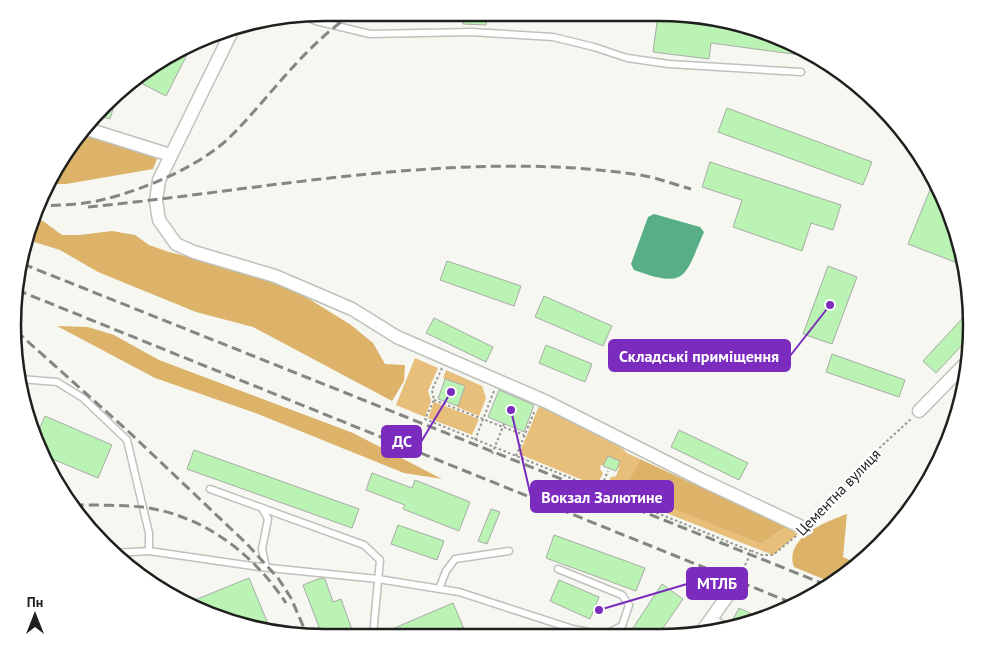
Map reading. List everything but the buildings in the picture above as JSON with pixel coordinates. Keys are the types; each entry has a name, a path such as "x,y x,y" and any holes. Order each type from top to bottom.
{"street":[{"path":"229,36 159,180 157,208 159,220 176,244 194,252 274,276 352,309 397,337 540,399 702,480 806,529"},
{"path":"92,131 170,155"},
{"path":"919,410 959,370"},
{"path":"718,622 731,591"}],"lane":[{"path":"318,21 370,34 471,32 553,37 594,47 627,58 669,64 801,72"},
{"path":"26,380 57,382 83,398 128,440 149,533 149,551"},
{"path":"210,489 364,545 380,560 374,629"},
{"path":"262,508 268,519 262,549 266,567"},
{"path":"124,552 149,551 266,567 378,579 459,592 573,629"},
{"path":"439,589 446,571 455,559 509,551"},
{"path":"558,570 622,596 629,605 622,626 617,629"}],"path":[{"path":"446,359 432,390 434,400 504,425 524,435"},
{"path":"475,440 498,381"},
{"path":"516,456 540,399"},
{"name":"Цементна вулиця","path":"434,400 425,420 751,551 768,556 773,555 806,529 863,463 919,410"},
{"path":"492,454 504,425"},
{"path":"600,490 608,471"},
{"path":"731,591 751,551"}],"shaded area":[{"path":"93,129 161,149 153,169 56,184 72,156"},
{"path":"654,214 700,227 704,232 687,269 681,275 674,278 664,279 651,276 634,270 631,264 648,217"},
{"path":"40,220 62,235 112,231 135,235 149,245 169,252 266,276 285,284 351,325 373,343 385,364 405,365 404,381 392,401 253,327 196,312 98,272 60,250 33,242"},
{"path":"57,326 88,327 114,335 159,360 353,433 442,479 404,473 258,414 155,378"},
{"path":"415,358 438,368 428,391 431,401 425,417 396,405"},
{"path":"446,370 482,386 486,398 479,416 457,407 465,386 443,378"},
{"path":"434,402 479,419 472,435 428,418"},
{"path":"539,406 621,447 627,453 640,459 626,488 761,544 786,527 798,534 773,555 605,489 611,477 616,476 619,468 608,456 604,465 601,465 600,469 603,473 597,486 519,454"},
{"path":"640,459 786,527 761,544 625,489"},
{"path":"847,514 843,557 850,560 825,580 794,567 793,557 795,548 801,540 828,522"}],"railway":[{"path":"46,206 80,204 121,195 156,182 190,166 221,145 233,134 305,54 343,21"},
{"path":"88,207 291,182 430,169 498,166 566,168 633,174 655,178 691,189"},
{"path":"27,266 820,583"},
{"path":"23,293 786,601"},
{"path":"22,336 129,432 247,544 278,578 291,598 304,628"},
{"path":"80,505 142,507 186,518 224,539 242,553 273,585 286,603"}],"place":[{"name":"Складські приміщення","path":"830,305"},
{"name":"ДС","path":"451,392"},
{"name":"Вокзал Залютине","path":"511,410"},
{"name":"МТЛБ","path":"599,610"}]}
